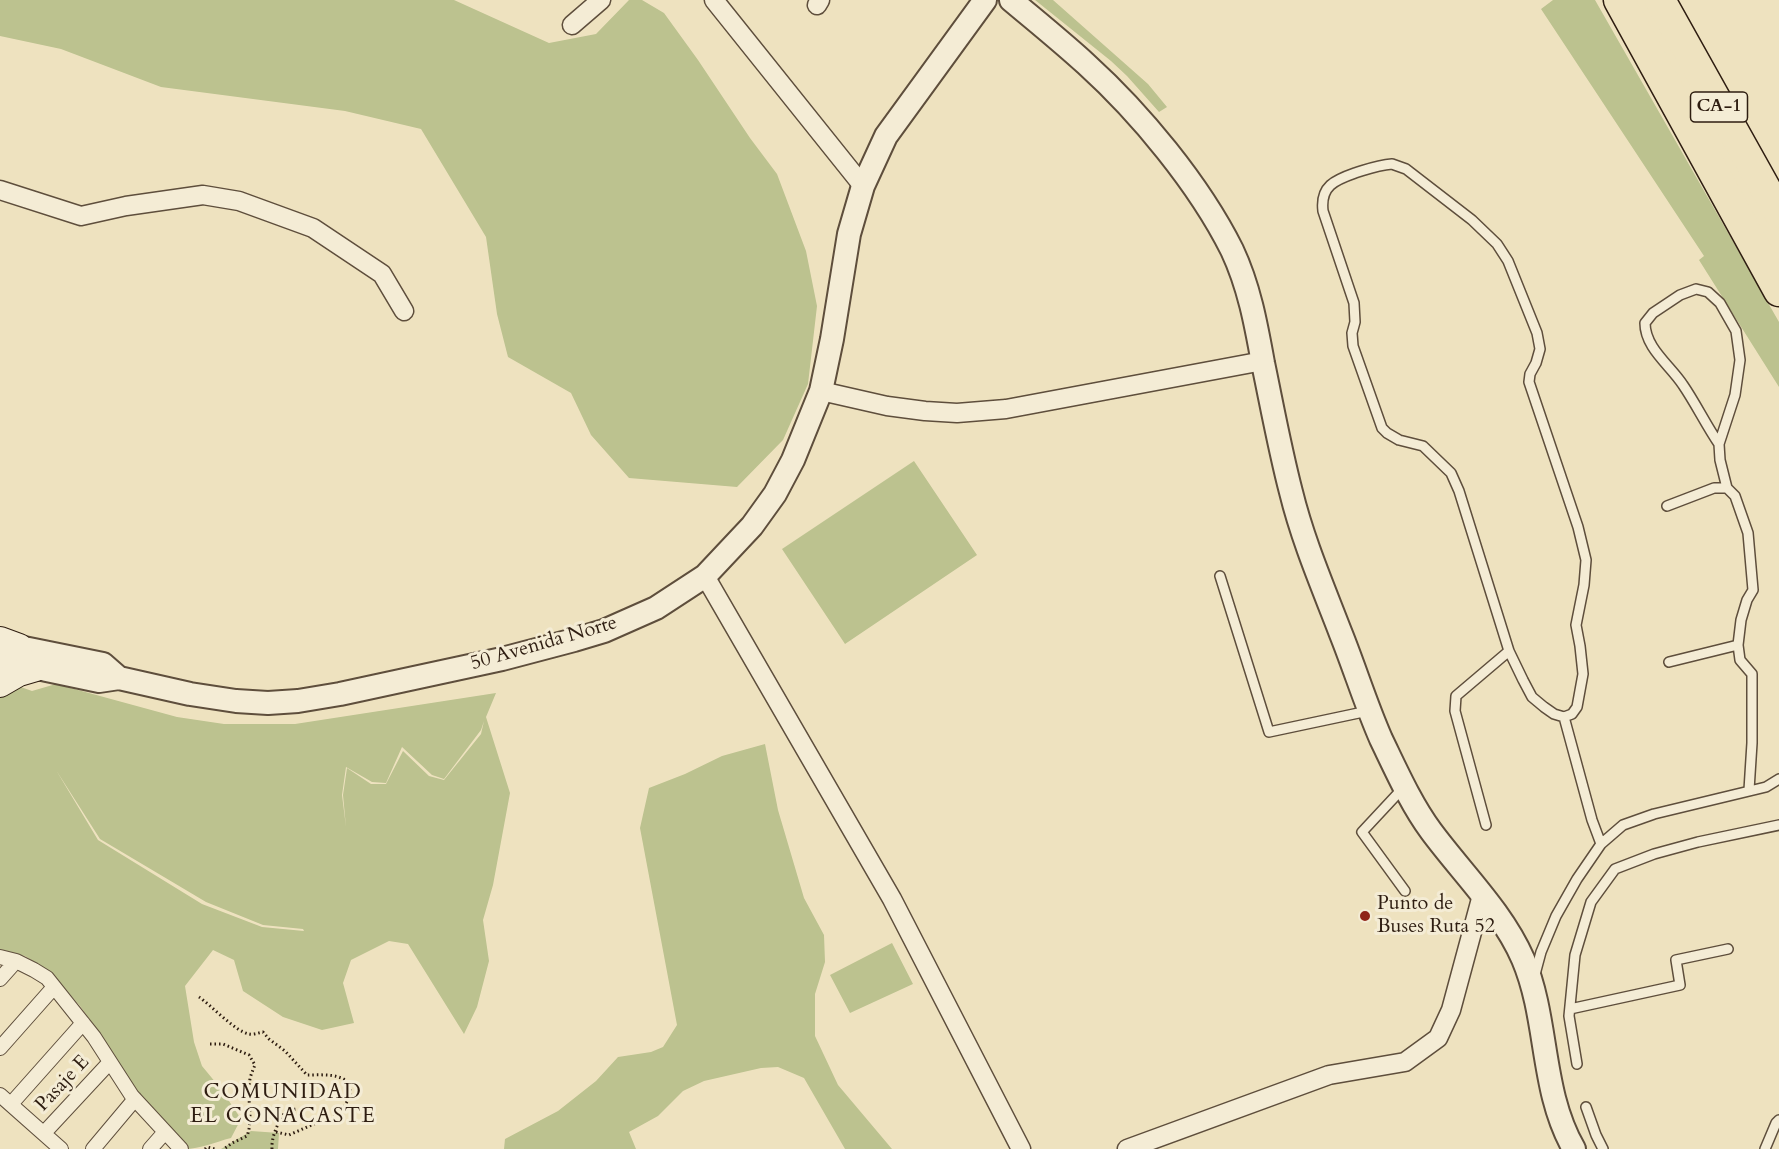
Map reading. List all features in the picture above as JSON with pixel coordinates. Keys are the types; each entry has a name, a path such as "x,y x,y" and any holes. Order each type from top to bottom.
{"highway":[{"name":"CA-1","path":"1619,0 1779,291"},
{"name":"CA-1","path":"1660,0 1779,213"}],"main road":[{"path":"1606,0 1677,122 1710,166"},
{"path":"1637,0 1779,249"},
{"path":"0,684 19,673 36,668"}],"street":[{"path":"572,25 601,0"},
{"path":"714,0 863,186"},
{"name":"50 Avenida Norte","path":"0,664 18,664 99,681 119,678 190,694 236,701 268,703 298,701 502,659 604,631 656,608 705,576 752,526 775,494 793,460 821,391 849,234 863,186 886,136 986,0"},
{"path":"1011,0 1087,64 1117,94 1182,169 1232,250 1246,285 1257,324 1291,493 1320,581 1370,711 1405,787 1429,828 1499,917 1513,940 1532,984 1550,1087 1559,1116 1574,1149"},
{"path":"0,190 81,216 126,206 203,195 239,201 313,228 382,274 404,311"},
{"path":"821,391 887,406 957,413 1018,407 1263,361"},
{"path":"705,576 892,899 1021,1149"},
{"name":"50 Avenida Norte","path":"6,644 103,664 119,678"},
{"path":"1127,1149 1329,1075 1405,1062 1438,1038 1451,1010 1482,895"},
{"path":"0,957 16,961 47,978 94,1037 135,1099 181,1149"},
{"path":"0,979 16,961"},
{"path":"0,1048 54,987"},
{"path":"62,1149 5,1099 83,1023"},
{"name":"Pasaje E","path":"44,1133 110,1062"},
{"path":"93,1149 135,1099"},
{"path":"150,1149 165,1132"}],"lane":[{"path":"1392,164 1406,169 1472,220 1497,244 1509,261 1537,333 1540,348 1529,382 1578,526 1586,560 1584,585 1576,625 1583,674 1577,707 1572,714 1564,717 1554,714 1532,697 1509,651 1459,491 1451,473 1423,446 1399,440 1382,428 1353,346 1354,303 1322,204 1324,193 1336,179 1377,165 1392,164"},
{"path":"1719,444 1683,384 1652,346 1645,330 1645,322 1653,313 1680,295 1696,289 1708,292 1720,303 1736,331 1740,360 1735,395 1719,444 1720,460 1728,488 1738,503 1748,532 1753,590 1741,620 1738,645 1740,660 1752,674 1749,790"},
{"path":"1667,506 1714,488 1728,488"},
{"path":"1220,576 1269,732 1370,711"},
{"path":"1669,662 1738,645"},
{"path":"1486,825 1455,711 1456,696 1509,651"},
{"path":"1564,717 1592,820 1601,844"},
{"path":"1532,984 1541,952 1556,916 1577,879 1601,844 1623,825 1654,814 1766,787 1779,779"},
{"path":"1405,787 1362,832 1405,891"},
{"path":"1577,1064 1569,1016 1575,955 1591,902 1615,869 1654,854 1698,842 1779,825"},
{"path":"1570,1009 1680,985 1676,960 1728,949"},
{"path":"1586,1107 1596,1135 1604,1149"},
{"path":"1765,1149 1779,1120"}],"path":[{"path":"199,997 240,1031 250,1034 262,1032 285,1051 308,1075 329,1075 345,1079 350,1084 350,1097 332,1119 323,1120 290,1135 276,1132"},
{"path":"210,1044 223,1044 249,1054 255,1065 249,1091 250,1128 247,1136 224,1149"},
{"path":"272,1149 282,1116 287,1110 297,1109"},
{"path":"205,1149 215,1149"}],"green space":[{"path":"0,0 454,0 549,43 596,34 629,0 642,0 664,13 777,174 806,251 817,306 808,384 783,440 737,487 629,478 591,435 571,393 508,357 497,314 486,237 421,129 345,111 161,87 61,49 0,36"},
{"path":"1035,0 1053,0 1148,84 1167,107 1159,112 1111,61"},
{"path":"1553,0 1595,0 1779,322 1779,387 1699,260 1704,256 1541,9"},
{"path":"914,461 977,555 845,644 782,549"},
{"path":"56,684 177,717 224,724 295,724 496,693 486,717 510,793 493,885 483,920 489,961 477,1007 464,1034 408,944 389,941 351,960 343,983 354,1023 322,1030 283,1017 243,991 234,960 213,950 185,986 194,1042 202,1066 241,1119 231,1138 202,1147 184,1149 138,1095 109,1047 80,1006 51,973 25,956 0,949 0,693 18,686 32,691","holes":["484,721 481,734 444,780 429,776 403,751 386,784 371,784 347,768 343,795 346,827 342,795 346,767 372,782 386,783 402,747 432,775 444,779 481,730","56,770 100,839 206,902 263,925 303,929 304,931 262,927 202,904 98,840"]},
{"path":"765,744 778,810 804,898 824,935 825,962 815,994 815,1036 838,1085 892,1149 845,1149 804,1078 778,1067 761,1068 704,1081 683,1091 658,1116 629,1132 636,1149 504,1149 505,1139 558,1111 596,1081 618,1057 651,1052 663,1047 677,1025 640,828 649,788 722,756"},
{"path":"892,943 913,984 850,1013 830,975"},
{"path":"251,1131 279,1133 278,1149 221,1149"}],"place":[{"name":"Punto de Buses Ruta 52","path":"1365,916"}],"district":[{"name":"COMUNIDAD EL CONACASTE","path":"283,1105"}]}
